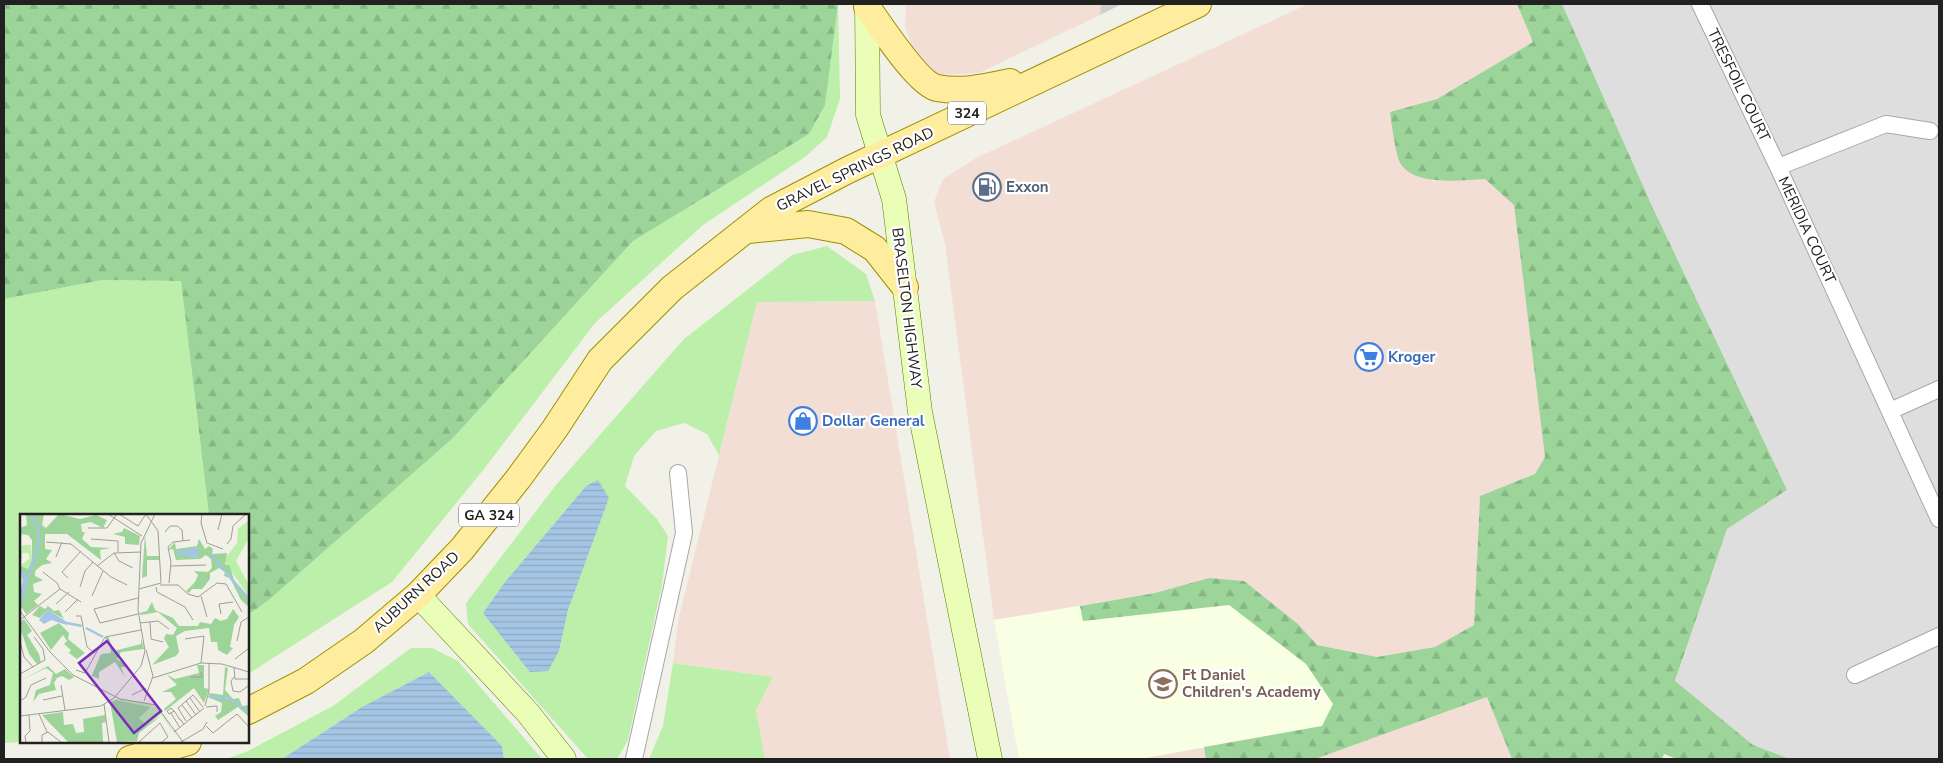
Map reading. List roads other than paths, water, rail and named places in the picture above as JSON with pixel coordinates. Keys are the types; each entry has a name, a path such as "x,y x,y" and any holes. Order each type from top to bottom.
{"main road":[{"name":"GRAVEL SPRINGS ROAD","path":"600,360 672,288 720,248 748,230 771,210 880,155 1198,4"},
{"path":"867,6 915,70 935,88 971,90 1054,72"},
{"name":"BRASELTON HIGHWAY","path":"867,6 868,115 894,199 920,412 990,759"},
{"path":"748,230 808,224 846,231 875,249 905,288"},
{"name":"AUBURN ROAD","path":"249,710 306,681 364,641 418,595 462,549 518,479 554,430 600,360"},
{"path":"418,595 528,713 564,759"},
{"path":"130,759 185,743"}],"street":[{"name":"TRESFOIL COURT","path":"1700,4 1778,167"},
{"name":"MERIDIA COURT","path":"1930,131 1886,124 1778,167 1939,520"},
{"path":"1890,411 1939,389"},
{"path":"634,759 684,532 678,473"},
{"path":"1855,675 1939,636"}],"water":[{"path":"598,480 609,498 568,610 559,651 548,671 530,672 483,613 505,582 586,486"},
{"path":"429,672 502,746 504,759 282,759 362,707"}],"place":[{"name":"Exxon","path":"987,187"},
{"name":"Kroger","path":"1369,357"},
{"name":"Dollar General","path":"803,421"},
{"name":"Ft Daniel Children's Academy","path":"1163,684"}]}
